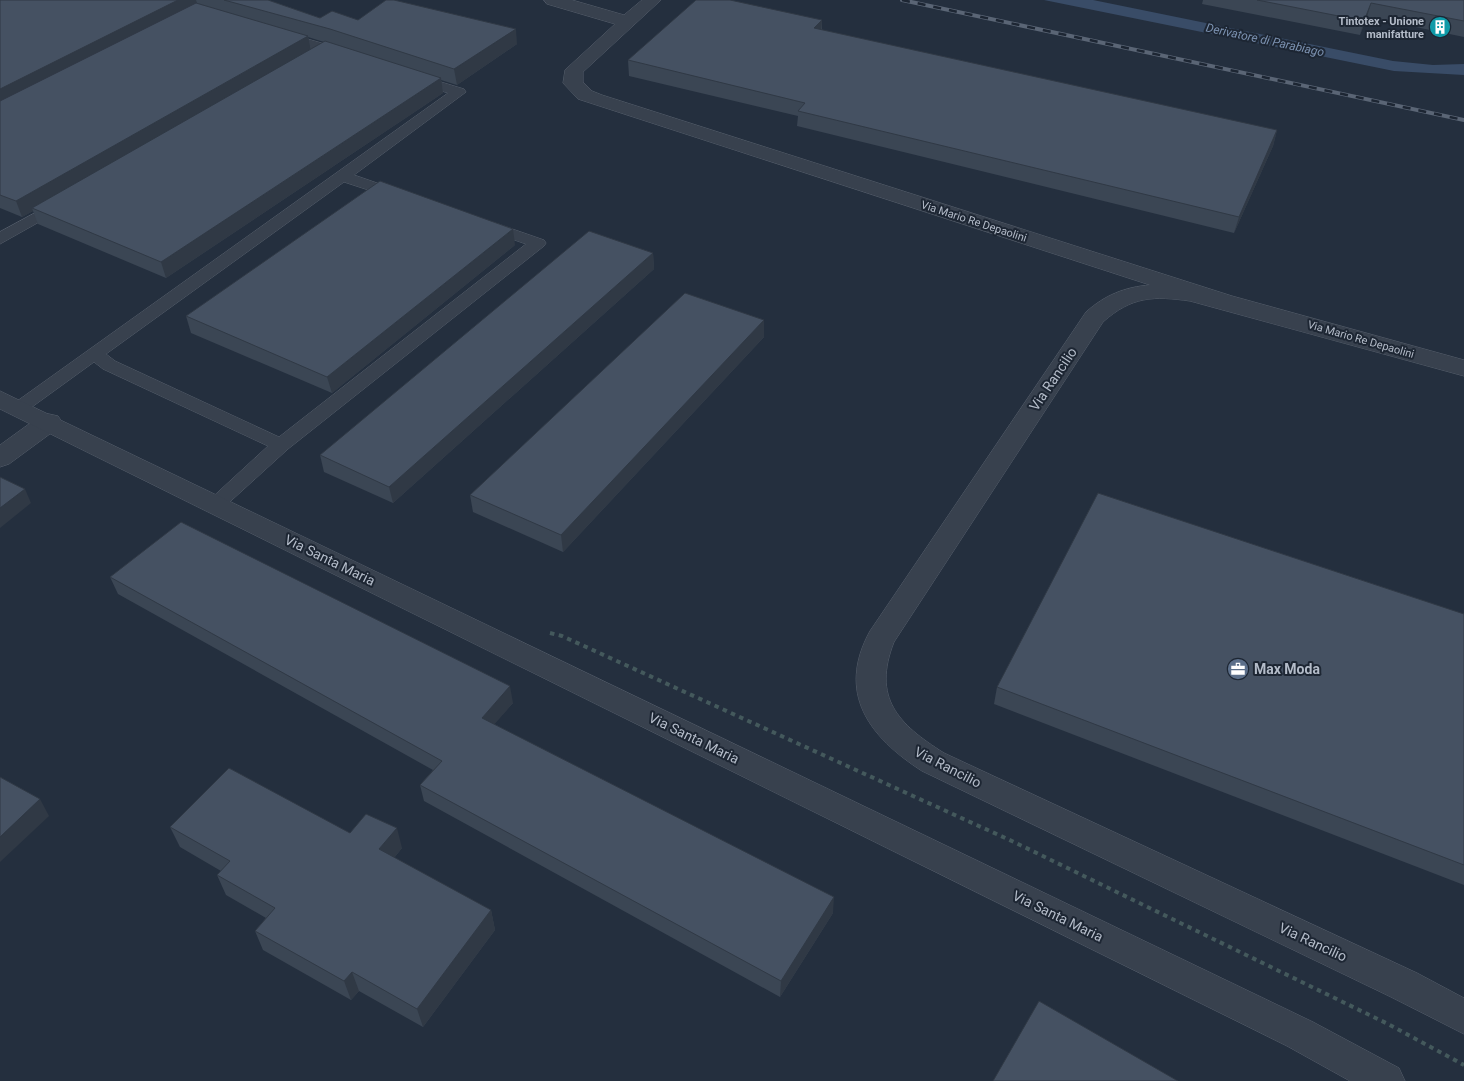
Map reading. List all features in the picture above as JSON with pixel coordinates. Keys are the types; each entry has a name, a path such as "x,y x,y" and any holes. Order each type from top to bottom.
{"street":[{"path":"552,0 628,22"},
{"name":"Via Mario Re Depaolini","path":"652,0 574,70 573,83 585,95 1224,301 1464,368"},
{"name":"Via Rancilio","path":"1224,301 1189,292 1155,290 1124,296 1102,309 1094,317 880,639 873,654 869,670 874,705 884,722 897,737 913,750 933,762 1404,985 1464,1017"},
{"name":"Via Santa Maria","path":"10,403 1291,1030 1386,1081"},
{"path":"0,458 49,422"}],"lane":[{"path":"272,33 346,55"},
{"path":"301,64 327,49"},
{"path":"10,403 94,354 459,92 402,74"},
{"path":"343,176 417,202"},
{"path":"0,239 69,199"},
{"path":"215,504 281,445 538,243 473,221"},
{"path":"94,354 110,365 281,445"}],"path":[{"path":"498,642 542,634 553,633 562,636 1014,842 1388,1024 1464,1065"}],"water":[{"name":"Derivatore di Parabiago","path":"1044,0 1093,0 1393,61 1433,65 1464,64 1464,75 1394,71"}],"building":[{"path":"0,0 178,0 0,89"},
{"path":"224,0 268,0 320,18 332,11 358,20 386,0 394,0 516,29 454,69 330,29"},
{"path":"696,0 730,0 822,20 814,28 1277,130 1239,217 798,111 805,103 628,60"},
{"path":"1257,0 1464,0 1464,21 1371,3 1364,21"},
{"path":"196,3 308,36 16,201 0,195 0,101"},
{"path":"325,41 441,78 161,262 32,208"},
{"path":"380,181 513,229 327,377 186,316"},
{"path":"589,231 653,253 389,487 320,455"},
{"path":"685,293 764,320 561,535 470,495"},
{"path":"0,477 25,489 0,508"},
{"name":"Max Moda","path":"1098,493 1464,614 1464,865 997,687"},
{"path":"181,522 510,686 482,718 834,897 781,981 420,785 442,761 110,577"},
{"path":"229,768 350,833 366,814 397,828 379,849 491,910 417,1009 352,972 344,981 255,931 275,908 217,875 230,861 170,827"},
{"path":"0,777 40,799 0,837"},
{"path":"1039,1001 1178,1081 993,1081"}],"railway":[{"path":"902,0 1464,120"}],"place":[{"name":"Tintotex - Unione manifatture","path":"1440,27"},
{"name":"Max Moda","path":"1238,669"}]}
